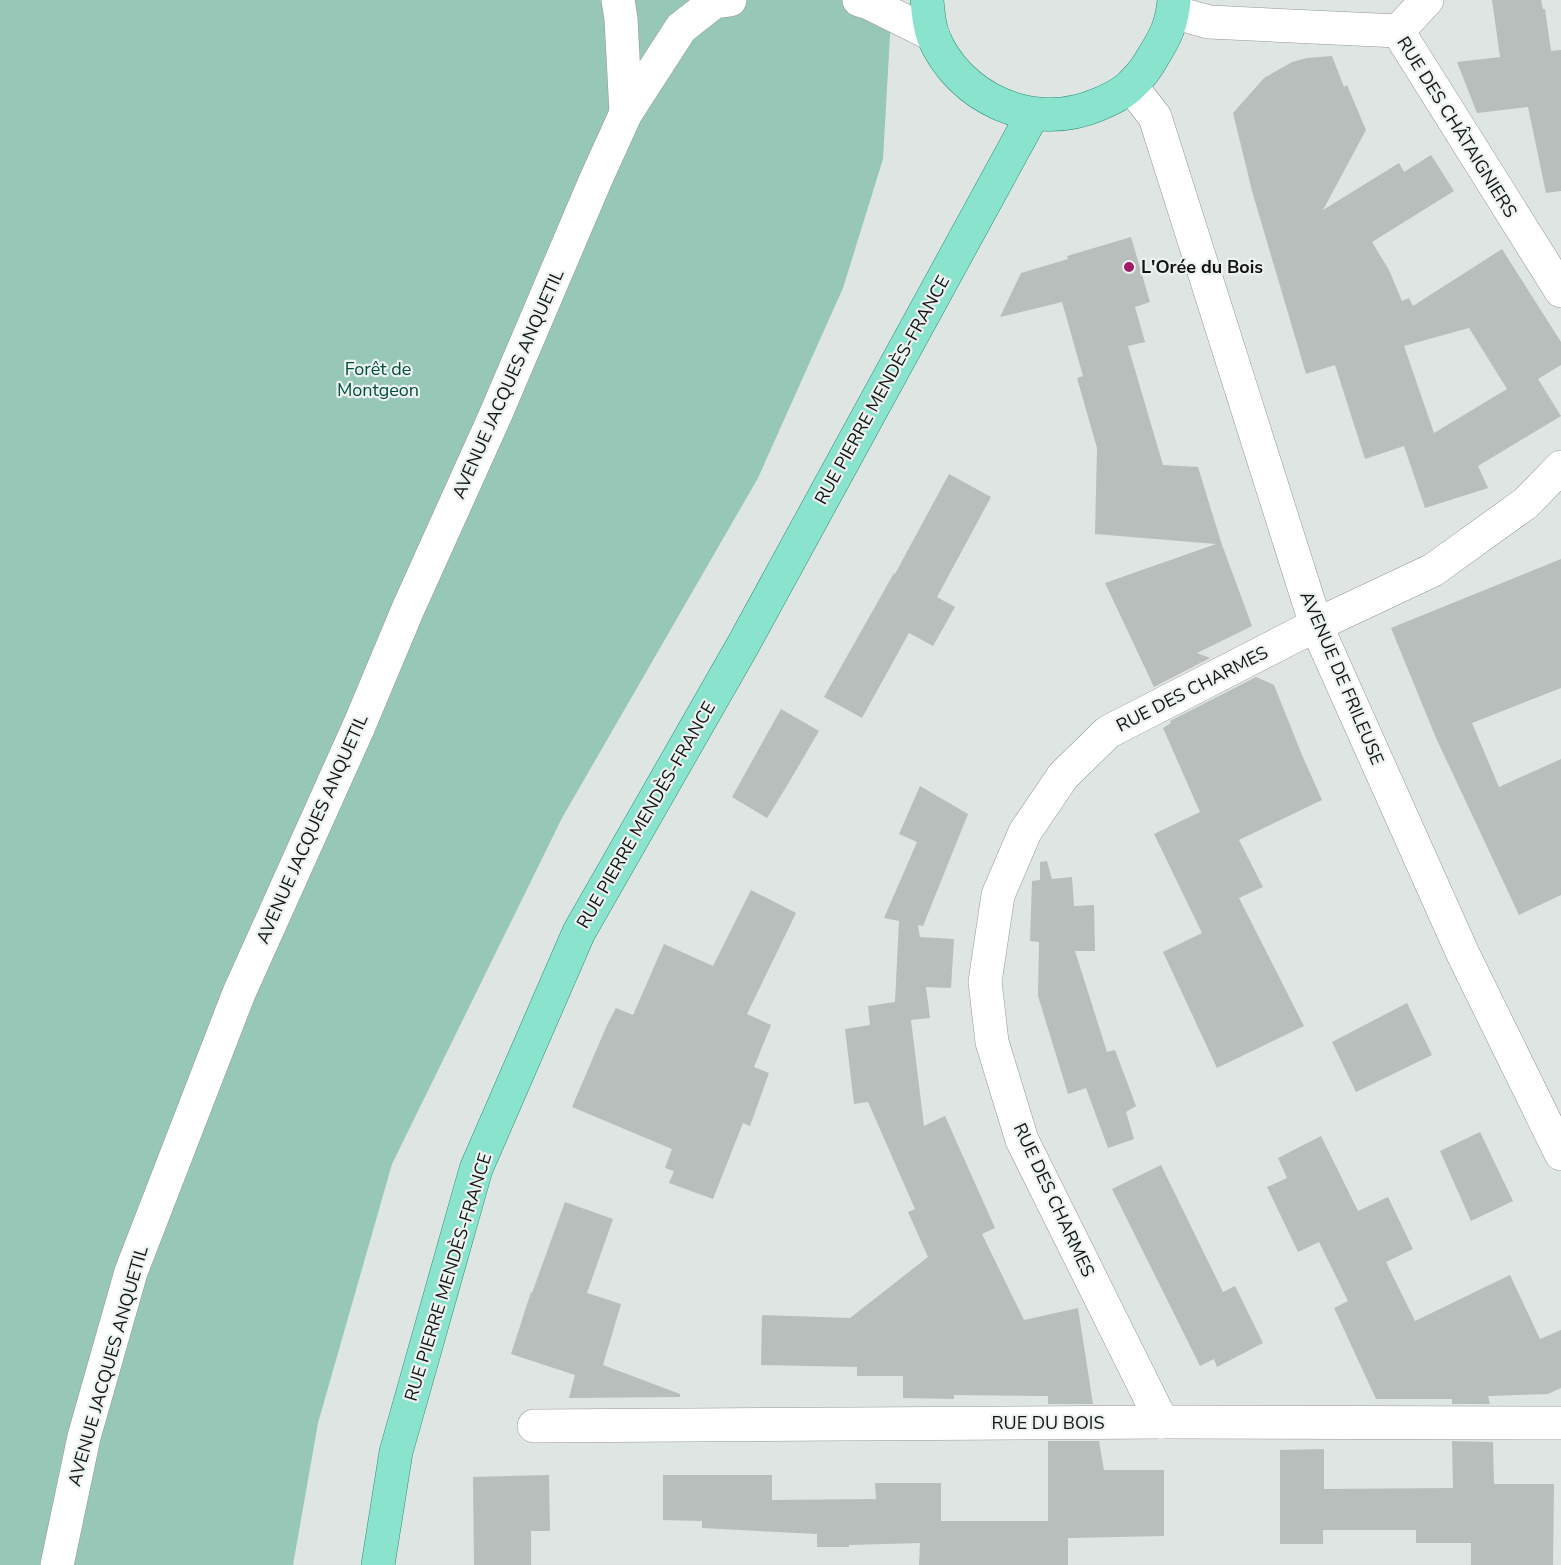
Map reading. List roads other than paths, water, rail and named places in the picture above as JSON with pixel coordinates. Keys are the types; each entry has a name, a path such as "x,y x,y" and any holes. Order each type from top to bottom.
{"main road":[{"path":"927,0 933,35 942,53 960,77 978,92 999,104 1033,114 1064,114 1086,109 1110,99 1131,86 1144,71 1166,37 1173,6"},
{"name":"RUE PIERRE MENDÈS-FRANCE","path":"378,1565 396,1452 476,1169 579,932 743,645 1033,114"}],"street":[{"name":"AVENUE JACQUES ANQUETIL","path":"618,0 626,113"},
{"name":"AVENUE JACQUES ANQUETIL","path":"57,1565 84,1437 131,1272 239,993 359,726 626,113 681,28 714,2 730,0"},
{"path":"859,0 933,35"},
{"path":"1398,31 1427,0"},
{"name":"RUE DES CHÂTAIGNIERS","path":"1173,6 1209,21 1398,31 1561,291"},
{"name":"AVENUE DE FRILEUSE","path":"1131,86 1155,117 1316,625 1463,954 1561,1154"},
{"name":"RUE DES CHARMES","path":"1162,1422 1022,1140 992,1042 985,982 998,895 1025,832 1063,776 1108,732 1316,625 1433,570 1526,502 1561,467"},
{"name":"RUE DU BOIS","path":"534,1426 1162,1422 1561,1423"}],"place":[{"name":"L'Orée du Bois","path":"1129,267"}],"park label":[{"name":"Forêt de Montgeon","path":"378,379"}]}
